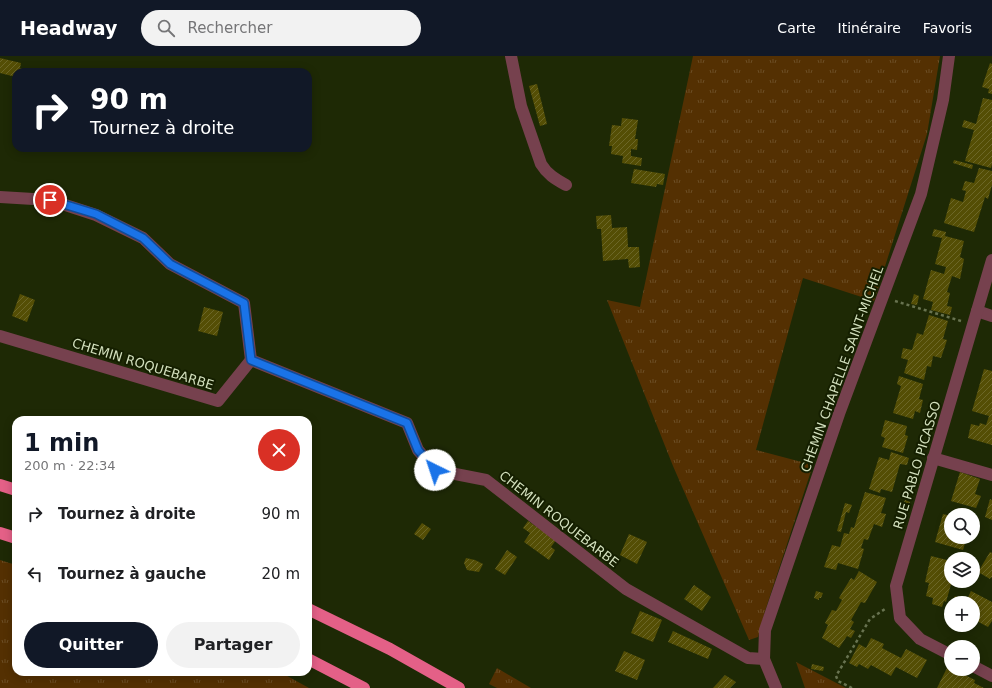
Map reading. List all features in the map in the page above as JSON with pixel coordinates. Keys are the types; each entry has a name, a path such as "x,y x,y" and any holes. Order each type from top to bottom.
{"highway":[{"path":"0,485 12,489"},
{"path":"0,533 12,537"},
{"path":"312,611 390,649 459,688"},
{"path":"312,661 364,688"}],"street":[{"path":"511,56 521,106 541,164 551,177 566,185"},
{"name":"CHEMIN CHAPELLE SAINT-MICHEL","path":"776,688 764,658 765,630 839,414 921,194 943,100 949,56"},
{"path":"0,197 50,200 96,214 143,238 170,264 244,303 251,360"},
{"name":"RUE PABLO PICASSO","path":"944,651 920,639 900,618 896,586 992,260"},
{"path":"977,311 992,316"},
{"name":"CHEMIN ROQUEBARBE","path":"0,336 218,401 251,360 407,423 418,450 435,470 486,480 626,589 748,658 764,658"},
{"path":"933,458 992,475"},
{"path":"980,670 992,676"}],"path":[{"path":"882,298 973,325"},
{"path":"852,688 838,681 836,676 870,619 898,602"}],"green space":[{"path":"693,56 940,56 927,134 874,301 803,278 756,450 813,465 765,611 758,637 749,640 673,466 607,300 640,307"},
{"path":"0,560 12,564 12,676 287,676 309,688 0,688"},
{"path":"796,662 846,688 805,688"},
{"path":"497,668 531,688 497,688 489,684"}],"building":[{"path":"0,58 21,63 20,68 12,68 12,76 0,73"},
{"path":"990,63 992,64 992,94 988,93 989,89 982,87"},
{"path":"537,84 547,124 540,126 529,86"},
{"path":"983,98 992,100 991,168 965,161 974,130 962,127 964,120 976,124"},
{"path":"622,118 638,120 635,139 638,139 637,150 631,149 631,156 642,158 641,166 622,163 623,156 611,154 612,146 609,146 612,125 621,126"},
{"path":"954,160 973,165 972,169 953,163"},
{"path":"979,168 992,171 992,185 988,199 985,197 974,232 944,223 951,198 963,202 966,191 962,190 965,181 974,183"},
{"path":"634,169 665,174 663,185 657,184 656,187 631,183"},
{"path":"611,215 612,228 627,227 628,247 639,247 640,267 629,268 628,259 603,261 601,229 597,229 596,216"},
{"path":"934,229 946,232 945,236 964,241 960,257 964,259 960,279 952,276 947,292 950,293 947,306 952,307 950,315 931,310 933,302 923,299 931,270 944,274 946,267 935,264 942,238 932,236"},
{"path":"20,294 35,300 27,322 12,316"},
{"path":"914,294 919,296 917,305 911,304"},
{"path":"204,307 223,312 217,336 198,331"},
{"path":"929,315 948,321 943,339 947,340 941,358 933,356 931,367 927,366 924,380 904,373 908,360 901,358 903,348 912,350 917,333 923,335"},
{"path":"984,369 992,371 992,445 968,438 971,424 979,426 980,423 986,425 989,416 972,411"},
{"path":"899,376 923,384 919,399 923,400 920,413 915,411 913,419 893,413 901,386 897,384"},
{"path":"885,420 907,426 905,435 908,436 903,453 882,447 885,438 881,436"},
{"path":"891,452 909,458 907,465 900,464 892,492 881,489 880,493 869,489 879,457 889,460"},
{"path":"960,472 980,479 975,494 981,496 976,508 951,501"},
{"path":"865,492 886,498 881,513 886,514 882,527 874,524 868,540 864,539 861,548 864,549 858,569 838,563 836,570 824,567 832,545 840,547 844,533 849,534 851,527 854,528"},
{"path":"990,499 992,500 992,520 985,517"},
{"path":"905,500 910,502 907,509 902,507"},
{"path":"845,503 852,505 849,513 846,512 841,532 837,531"},
{"path":"943,514 944,544 965,544 963,550 935,542"},
{"path":"528,521 556,540 551,547 555,550 549,560 524,542 530,533 523,528"},
{"path":"422,523 431,529 423,540 414,534"},
{"path":"629,534 647,542 637,564 620,555"},
{"path":"507,550 517,557 505,575 495,569"},
{"path":"990,552 992,553 992,578 991,577 990,579 980,573 980,569"},
{"path":"931,556 944,559 944,588 950,588 948,596 944,596 942,607 932,604 933,598 926,596 929,583 925,582"},
{"path":"466,558 483,564 479,572 467,570 464,563"},
{"path":"859,571 877,582 865,603 861,602 851,620 854,622 850,629 855,631 851,638 847,636 839,648 822,638 828,625 825,623 832,610 836,611 842,600 839,598 851,578 854,580"},
{"path":"694,585 711,597 702,611 684,599"},
{"path":"816,591 823,593 819,600 814,598"},
{"path":"971,591 992,602 992,621 988,627 980,623 980,596 968,596"},
{"path":"640,611 662,620 653,642 631,633"},
{"path":"673,631 712,649 708,659 668,642"},
{"path":"871,638 884,644 882,648 901,658 906,649 927,660 917,678 896,667 891,676 871,665 868,669 859,664 857,667 849,663 859,644 866,648"},
{"path":"624,651 645,660 637,680 615,671"},
{"path":"812,664 824,667 823,671 811,669"},
{"path":"944,674 944,676 967,676 975,680 974,683 984,688 937,688"},
{"path":"725,675 736,682 730,688 713,688"}],"route":[{"path":"50,200 96,214 143,238 170,264 244,303 251,360 407,423 418,450 435,470"}]}
